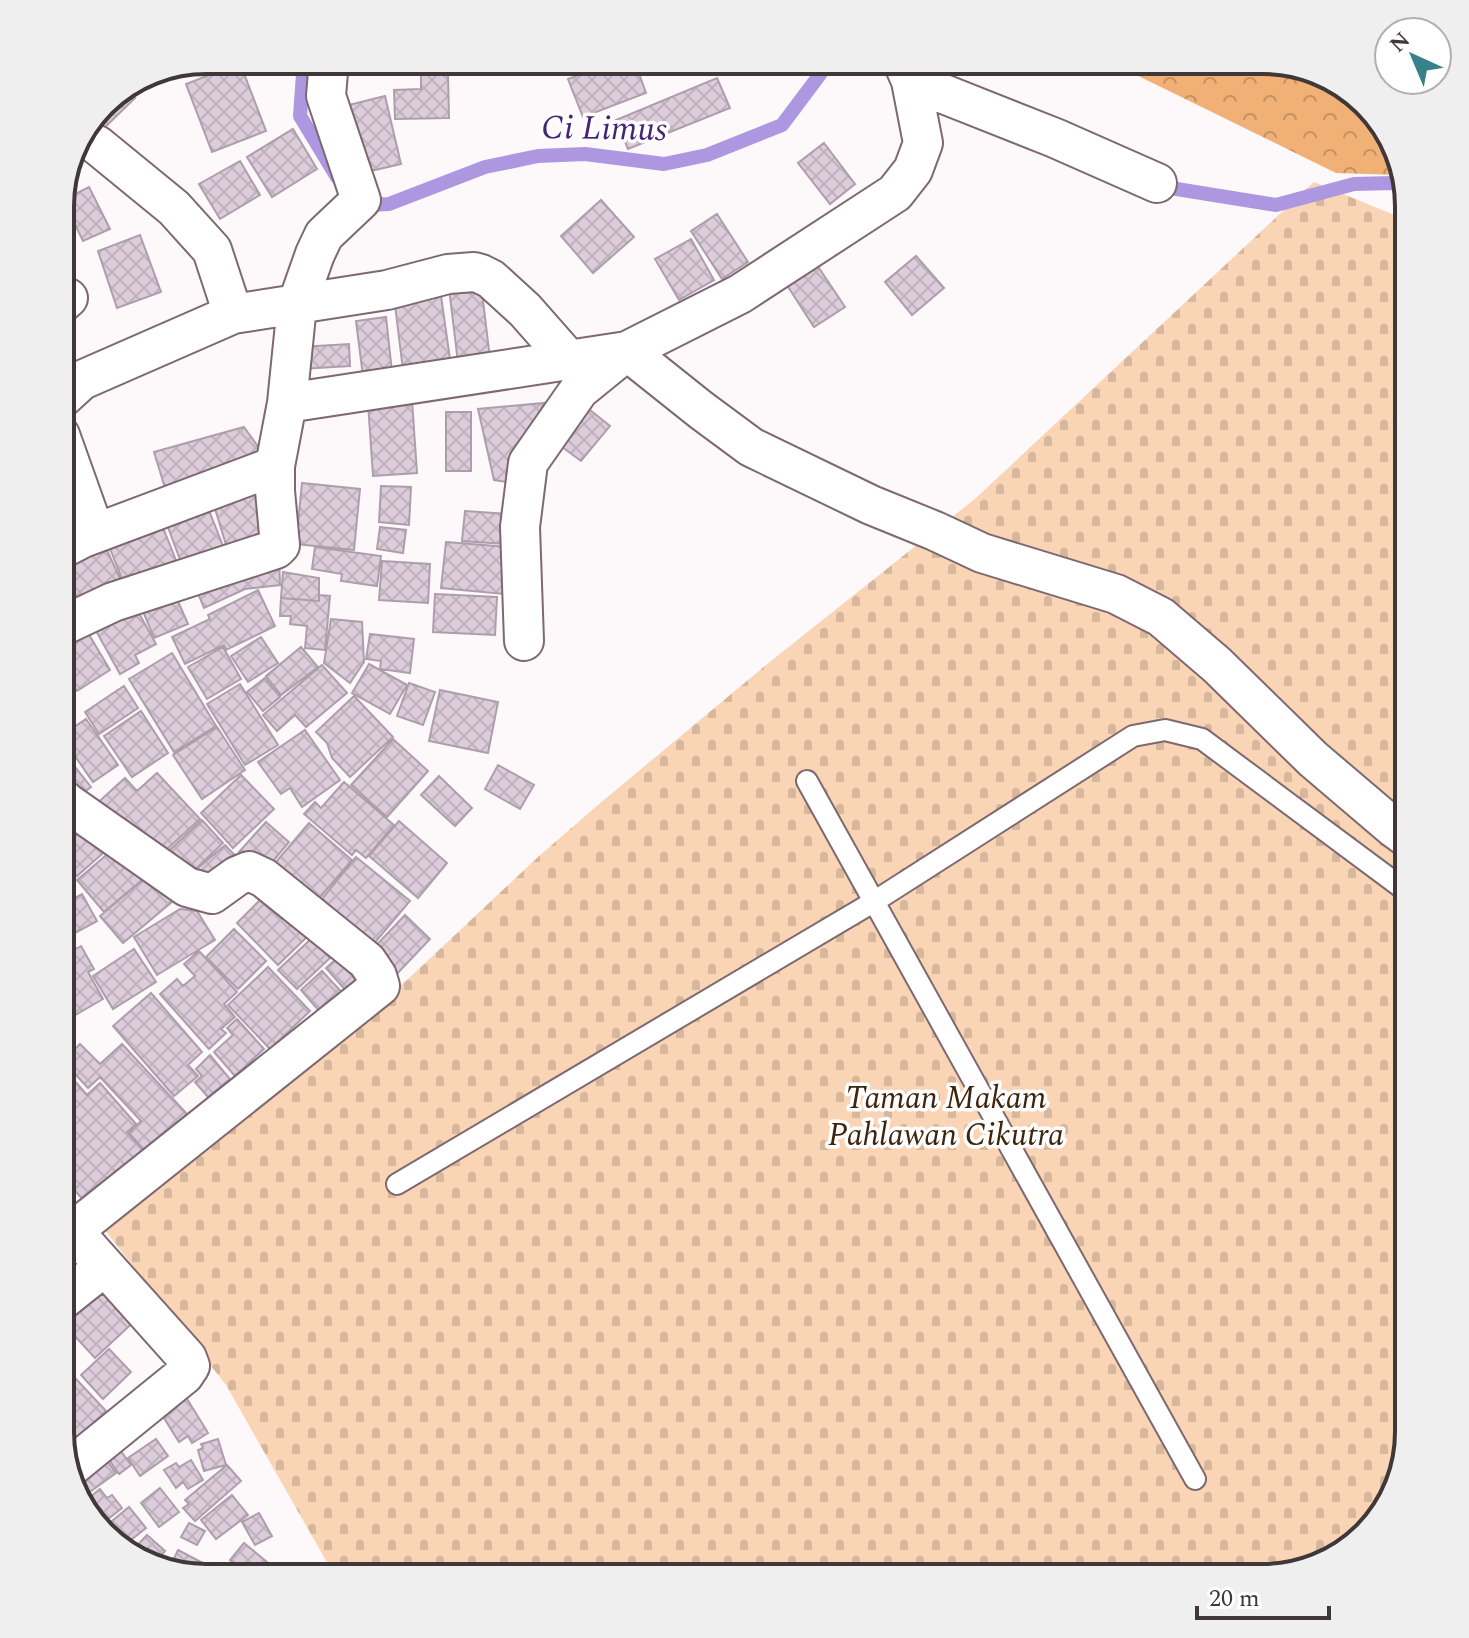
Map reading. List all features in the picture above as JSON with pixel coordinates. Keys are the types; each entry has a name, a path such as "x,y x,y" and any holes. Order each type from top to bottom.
{"street":[{"path":"74,620 113,602 280,545 275,466 287,403 297,305 324,235 361,200 326,96 328,74"},
{"path":"524,641 520,527 528,463 579,390 627,351 740,294 895,193 913,170 923,143 907,74"},
{"path":"913,74 1157,183"},
{"path":"97,145 174,208 212,250 233,314"},
{"path":"74,387 82,380 233,314 387,290 448,274 474,272 491,279 525,310 569,360"},
{"path":"287,403 627,351 751,447 871,505 982,553 1116,594 1161,617 1217,665 1313,759 1395,829"},
{"path":"74,543 275,466"},
{"path":"74,474 95,533"},
{"path":"74,808 187,887 212,894 249,871 264,878 367,961 380,986 74,1218"},
{"path":"74,1233 187,1358 190,1366 184,1375 78,1461"},
{"path":"74,1291 104,1267"}],"lane":[{"path":"397,1184 875,901 1133,736 1165,730 1202,739 1395,883"},
{"path":"807,781 1195,1479"}],"green space":[{"path":"1134,74 1272,74 1321,88 1350,107 1368,126 1381,148 1391,175 1336,173"},
{"name":"Taman Makam Pahlawan Cikutra","path":"1314,182 1395,215 1395,1432 1388,1474 1373,1505 1343,1537 1329,1546 1305,1557 1263,1564 328,1564 226,1385 104,1229 407,980 598,805 766,665 976,498"}],"building":[{"path":"212,74 244,74 266,131 212,152 186,84"},
{"path":"581,74 639,74 646,93 583,117 568,79"},
{"path":"421,75 448,75 449,118 395,119 394,90 421,89"},
{"path":"717,78 730,108 628,149 616,120"},
{"path":"385,96 401,164 362,173 345,106"},
{"path":"134,97 135,98 101,131 101,126"},
{"path":"293,129 317,169 272,197 247,157"},
{"path":"824,143 855,184 830,204 798,163"},
{"path":"240,161 260,195 220,219 199,184"},
{"path":"89,187 110,229 83,241 74,223 75,194"},
{"path":"601,200 634,237 593,273 561,236"},
{"path":"717,214 748,262 722,279 691,231"},
{"path":"140,235 161,292 117,308 98,251"},
{"path":"691,239 714,280 679,300 655,259"},
{"path":"916,256 944,288 912,315 885,282"},
{"path":"815,262 845,307 814,327 785,282"},
{"path":"481,284 491,367 459,371 449,288"},
{"path":"440,289 452,373 404,378 394,297"},
{"path":"386,317 393,381 364,384 356,321"},
{"path":"349,344 350,366 301,369 300,347"},
{"path":"412,400 417,473 373,476 368,403"},
{"path":"580,402 610,426 581,461 558,444"},
{"path":"544,403 507,482 494,480 478,409"},
{"path":"446,412 471,412 471,471 446,471"},
{"path":"244,427 267,459 165,488 154,452"},
{"path":"302,483 360,489 354,550 296,544"},
{"path":"381,486 411,487 409,525 379,522"},
{"path":"259,487 277,543 230,558 213,502"},
{"path":"206,503 227,556 185,573 165,519"},
{"path":"465,511 508,514 505,544 462,541"},
{"path":"158,515 181,573 128,594 105,536"},
{"path":"380,527 406,530 403,553 377,549"},
{"path":"101,537 127,594 80,616 74,603 74,549"},
{"path":"446,542 508,547 504,594 441,588"},
{"path":"315,547 381,556 377,586 341,581 342,574 312,569"},
{"path":"279,552 280,585 245,589 204,608 192,579"},
{"path":"382,561 430,564 428,603 379,600"},
{"path":"283,572 319,578 319,601 281,598"},
{"path":"258,590 275,626 226,650 224,645 185,664 172,637 210,619 208,615"},
{"path":"435,594 497,597 495,635 433,632"},
{"path":"319,595 330,596 325,650 305,648 307,626 290,624 291,616 280,616 281,598 319,601"},
{"path":"130,597 156,644 135,655 139,663 120,674 90,620"},
{"path":"138,599 177,599 188,624 154,638"},
{"path":"331,619 362,622 364,662 350,683 324,663"},
{"path":"74,632 88,633 110,670 77,691 74,686"},
{"path":"370,634 414,639 410,673 380,669 381,661 366,659"},
{"path":"261,637 278,663 248,682 231,656"},
{"path":"223,647 241,679 207,699 188,667"},
{"path":"301,647 318,667 281,695 266,676"},
{"path":"172,653 216,726 174,752 129,679"},
{"path":"369,664 407,685 390,714 352,693"},
{"path":"322,665 347,693 306,727 295,715 277,731 263,715"},
{"path":"265,678 280,697 263,711 247,692"},
{"path":"409,683 435,692 423,725 397,716"},
{"path":"240,684 278,745 245,765 207,704"},
{"path":"124,686 138,708 99,734 85,712"},
{"path":"440,690 498,702 488,753 429,741"},
{"path":"354,696 393,737 350,777 332,758 327,743 316,732"},
{"path":"141,711 168,753 132,777 104,736"},
{"path":"86,719 118,765 93,782 74,755 74,727"},
{"path":"217,727 245,770 202,799 173,755"},
{"path":"305,730 340,780 302,807 290,788 281,794 258,762"},
{"path":"393,739 428,771 387,817 351,785"},
{"path":"498,765 534,785 520,809 485,789"},
{"path":"74,766 91,787 74,800"},
{"path":"157,773 200,819 155,860 92,808 125,778 137,791"},
{"path":"241,775 274,809 233,848 201,813"},
{"path":"439,776 472,808 455,826 421,795"},
{"path":"344,782 394,825 366,858 356,850 352,855 304,814 315,802 321,808"},
{"path":"81,815 110,847 77,876 74,873 74,821"},
{"path":"202,820 223,843 185,879 159,860"},
{"path":"399,821 447,863 418,898 369,856"},
{"path":"266,822 289,842 263,873 239,852"},
{"path":"309,823 352,860 309,910 266,874"},
{"path":"118,845 147,869 138,876 142,880 104,912 77,880"},
{"path":"225,845 243,864 211,892 193,872"},
{"path":"356,857 410,901 366,953 313,910"},
{"path":"158,867 172,884 173,901 123,943 100,916"},
{"path":"271,889 313,931 278,965 237,923"},
{"path":"82,894 97,921 74,933 74,898"},
{"path":"180,909 197,911 215,940 157,975 134,937"},
{"path":"405,915 430,939 392,979 367,955"},
{"path":"234,929 266,961 238,989 206,957"},
{"path":"312,938 330,958 297,989 278,970"},
{"path":"81,946 94,969 88,972 103,999 74,1016 74,950"},
{"path":"134,949 156,982 113,1009 93,976"},
{"path":"199,951 237,992 224,1004 235,1017 221,1029 226,1033 209,1049 160,994 177,979 183,986 195,976 184,964"},
{"path":"344,952 373,984 355,1001 326,968"},
{"path":"268,967 310,1011 270,1049 228,1005"},
{"path":"322,971 348,999 326,1019 301,990"},
{"path":"151,993 202,1052 188,1065 198,1076 174,1096 113,1026"},
{"path":"237,1019 264,1049 235,1076 214,1052 233,1035 227,1028"},
{"path":"80,1044 100,1064 122,1044 187,1114 146,1152 129,1133 141,1121 100,1077 88,1088 74,1073 74,1050"},
{"path":"210,1055 230,1079 208,1097 195,1082 202,1076 196,1069"},
{"path":"74,1080 87,1095 100,1083 136,1124 127,1132 144,1151 86,1203 74,1190"},
{"path":"105,1273 142,1314 95,1358 74,1335 74,1305"},
{"path":"109,1349 131,1372 103,1399 81,1375"},
{"path":"74,1377 106,1411 75,1441"},
{"path":"181,1389 208,1433 192,1443 188,1436 179,1442 156,1405"},
{"path":"156,1439 168,1456 140,1476 128,1458"},
{"path":"218,1439 226,1465 204,1471 198,1450 203,1448 201,1444"},
{"path":"115,1443 131,1465 119,1474 103,1451"},
{"path":"97,1448 116,1473 89,1492 78,1463"},
{"path":"191,1460 203,1480 188,1489 183,1482 176,1488 164,1470"},
{"path":"227,1465 241,1481 195,1521 183,1508 189,1504 185,1500"},
{"path":"160,1488 179,1512 159,1527 141,1503"},
{"path":"100,1489 107,1498 112,1495 122,1508 108,1519 91,1496"},
{"path":"232,1495 248,1515 216,1539 201,1520"},
{"path":"129,1507 146,1528 131,1540 111,1522"},
{"path":"259,1513 272,1536 255,1545 242,1522"},
{"path":"189,1523 205,1531 197,1545 181,1537"},
{"path":"147,1535 165,1551 161,1556 138,1545"},
{"path":"244,1543 270,1564 235,1564 230,1560"},
{"path":"178,1550 204,1564 180,1561 174,1559"}],"waterway":[{"name":"Ci Limus","path":"303,74 300,116 337,177"},
{"name":"Ci Limus","path":"362,202 367,205 389,204 485,167 538,156 585,154 664,164 707,155 782,125 820,74"},
{"name":"Ci Limus","path":"1158,186 1276,205 1354,184 1393,183"}]}
